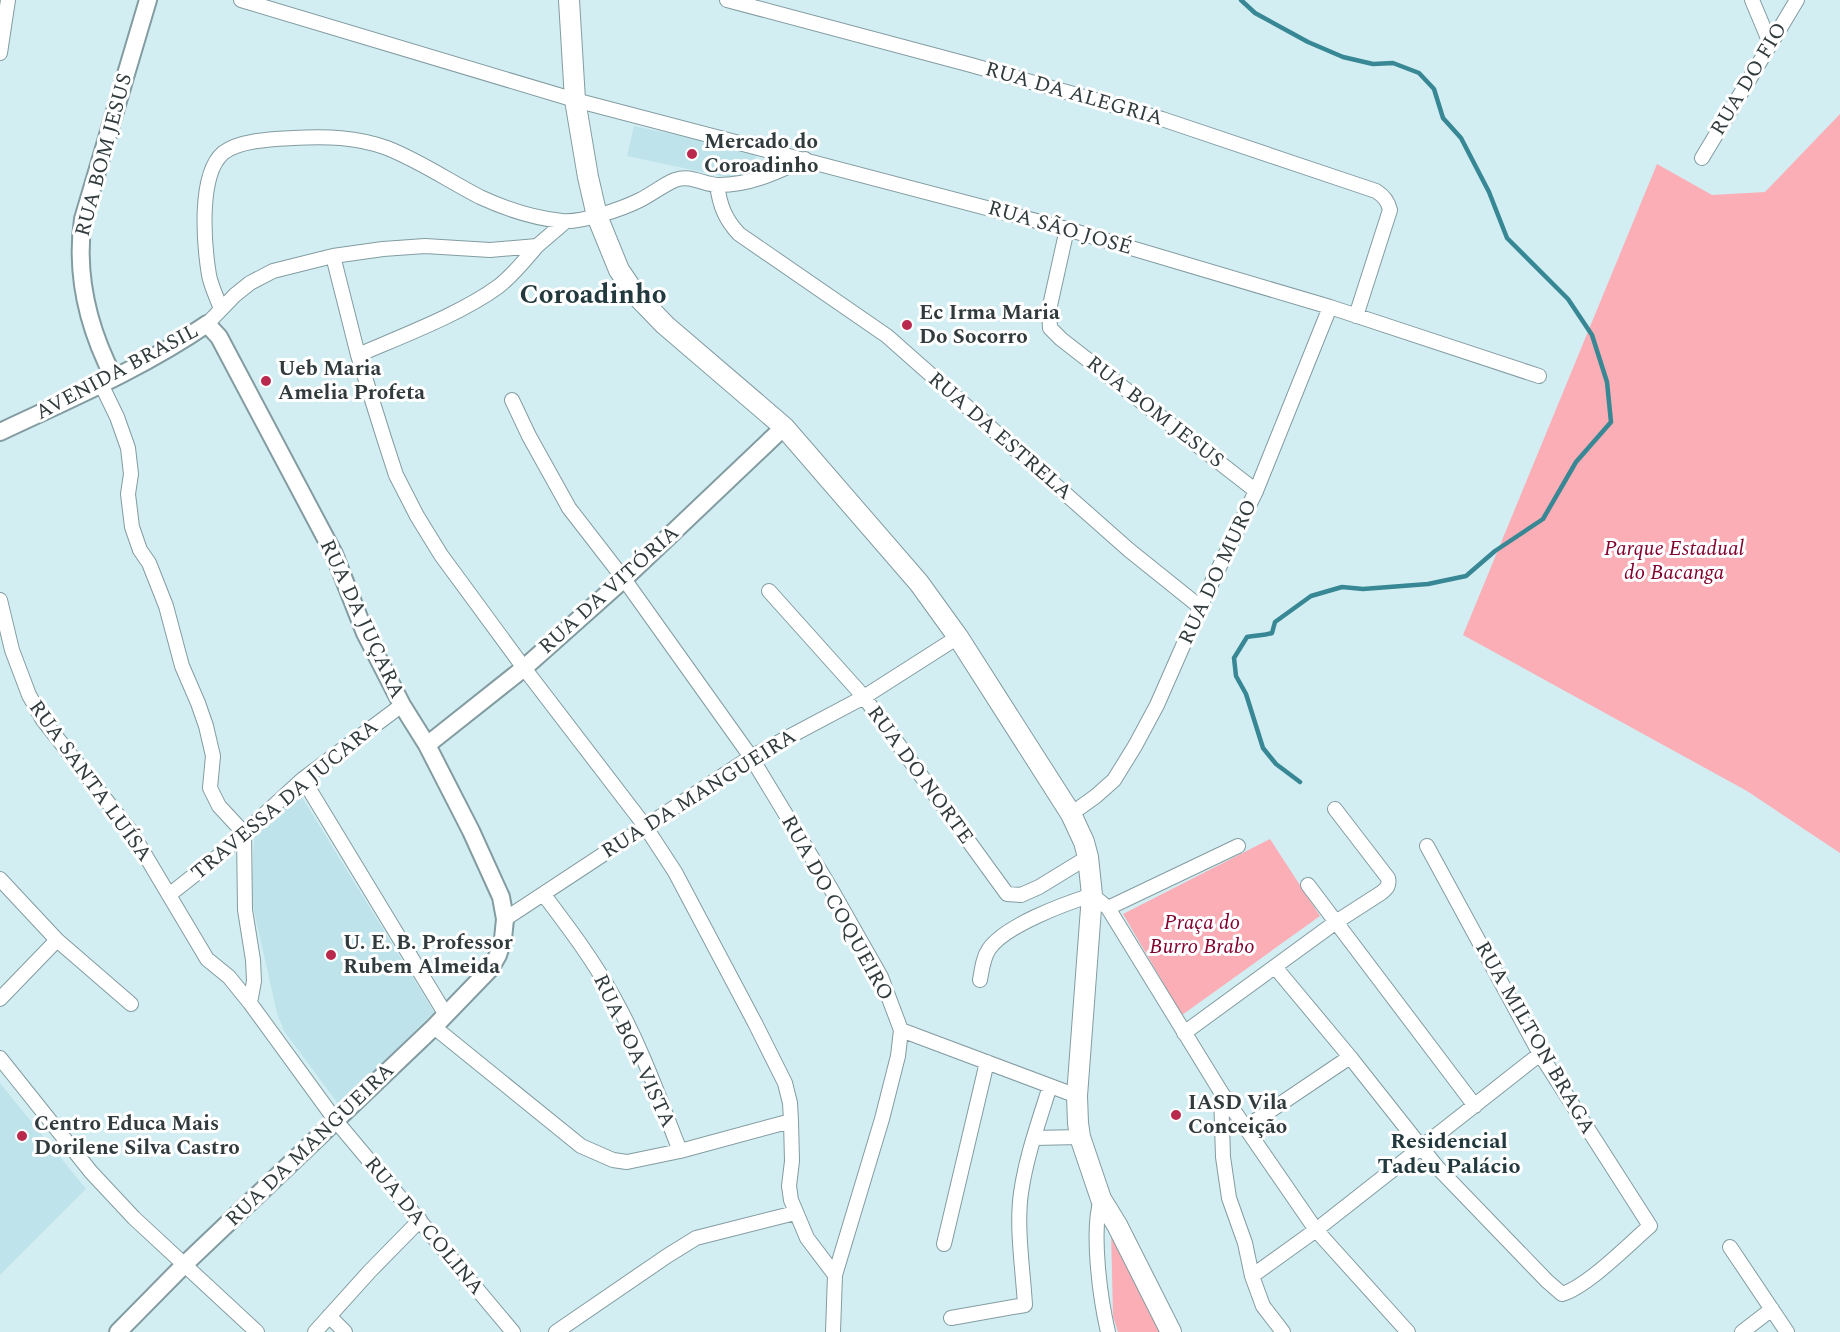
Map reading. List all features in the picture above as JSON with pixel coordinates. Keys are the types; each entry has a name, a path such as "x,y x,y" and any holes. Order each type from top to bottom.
{"main road":[{"path":"569,0 575,100 588,177 597,216 619,270 636,295 665,324 784,427 919,583 958,637 1071,814 1084,842 1092,895 1077,1096 1080,1137 1101,1199 1117,1225 1171,1332"}],"street":[{"path":"0,53 8,0"},
{"name":"RUA BOM JESUS","path":"108,381 84,296 79,250 82,219 148,0"},
{"name":"RUA SÃO JOSÉ","path":"241,0 575,100 1067,229 1329,307 1539,376"},
{"name":"RUA DA ALEGRIA","path":"727,0 1162,119 1376,190 1384,196 1390,210 1356,316"},
{"path":"1752,0 1770,43"},
{"name":"RUA DO FIO","path":"1702,158 1797,0"},
{"path":"221,309 209,276 205,220 206,185 213,166 224,153 238,145 257,141 324,136 362,140 388,148 481,197 519,213 565,222 597,216 641,200 676,180 691,177 717,185 750,182 805,159"},
{"name":"RUA DA ESTRELA","path":"717,185 720,204 728,222 739,234 887,336 1130,550 1200,607"},
{"path":"358,355 452,313 498,286 537,246 565,222"},
{"name":"RUA BOM JESUS","path":"1067,229 1049,310 1050,328 1061,339 1256,491"},
{"name":"AVENIDA BRASIL","path":"0,432 108,381 189,336 207,324 250,282 273,271 333,256 383,249 425,246 490,250 537,246"},
{"path":"333,256 358,355 396,475 441,555 645,826 675,873 785,1083 790,1103 791,1121 792,1161 789,1186 795,1213 807,1238 835,1275"},
{"name":"RUA DO MURO","path":"1071,814 1114,780 1136,746 1157,705 1200,607 1256,491 1329,307"},
{"name":"RUA DA JUÇARA","path":"207,324 219,337 334,554 365,633 402,705 427,745 484,859 501,897 505,919 503,939 498,955"},
{"path":"108,381 128,448 132,528 166,606 182,666 206,726 213,756 210,788 219,806 243,832 245,910 254,960 254,981 250,1003"},
{"name":"RUA DO COQUEIRO","path":"512,400 569,508 624,579 750,757 831,889 881,977 901,1030 898,1056 882,1119 835,1275 833,1332"},
{"name":"RUA DA VITÓRIA","path":"427,745 524,668 624,579 784,427"},
{"name":"RUA DO NORTE","path":"769,591 864,697 1007,894 1021,895 1039,887 1088,857"},
{"name":"RUA SANTA LUÍSA","path":"0,600 12,650 28,695 43,720 132,833 207,959 229,977 250,1003 336,1121"},
{"name":"RUA DA MANGUEIRA","path":"505,919 750,757 864,697 958,637"},
{"name":"TRAVESSA DA JUCARA","path":"169,895 221,854 303,779 402,705"},
{"path":"303,779 440,1021 580,1146 613,1160 627,1161 680,1151 791,1121"},
{"path":"1184,1033 1387,887 1388,879 1335,809"},
{"path":"1108,908 1238,846"},
{"name":"RUA MILTON BRAGA","path":"1420,1147 1562,1294 1573,1291 1586,1282 1650,1226 1540,1054 1427,846"},
{"path":"0,879 57,939 131,1004"},
{"path":"1308,885 1475,1106"},
{"name":"RUA BOA VISTA","path":"544,895 584,949 615,998 649,1073 680,1151"},
{"path":"980,980 987,951 996,941 1038,916 1066,903 1092,895 1108,908 1221,1092 1316,1230 1408,1332"},
{"path":"0,999 57,939"},
{"name":"RUA DA MANGUEIRA","path":"118,1332 185,1264 440,1021 490,969 498,955"},
{"path":"1275,968 1350,1057 1420,1147"},
{"path":"901,1030 1077,1096"},
{"path":"1252,1276 1316,1230 1540,1054"},
{"path":"1246,1127 1350,1057"},
{"path":"0,1058 91,1172 134,1218 257,1332"},
{"path":"944,1244 987,1062"},
{"path":"951,1318 1025,1305 1019,1215 1021,1193 1034,1138 1050,1086"},
{"path":"1221,1092 1223,1157 1229,1198 1263,1306 1283,1332"},
{"name":"RUA DA COLINA","path":"336,1121 513,1332"},
{"path":"1034,1138 1080,1137"},
{"path":"1101,1199 1097,1211 1097,1248 1107,1332"},
{"path":"556,1332 696,1238 795,1213"},
{"path":"315,1332 420,1220"},
{"path":"1730,1247 1787,1332"},
{"path":"1742,1332 1772,1309"},
{"path":"329,1316 345,1332"}],"shaded area":[{"name":"Mercado do Coroadinho","path":"634,126 757,152 753,172 735,179 627,156"},
{"name":"U. E. B. Professor Rubem Almeida","path":"300,794 434,1012 339,1105 284,1031 277,1013 251,898 254,835"},
{"name":"Centro Educa Mais Dorilene Silva Castro","path":"0,1083 86,1189 0,1275"}],"green space":[{"name":"Parque Estadual do Bacanga","path":"1840,114 1840,853 1747,791 1463,635 1657,164 1712,195 1765,192"},
{"name":"Praça do Burro Brabo","path":"1270,839 1320,916 1182,1015 1123,914"},
{"path":"1111,1229 1160,1332 1118,1332 1113,1316"}],"waterway":[{"path":"1241,0 1255,13 1308,42 1343,57 1373,64 1393,63 1419,73 1434,89 1443,118 1461,138 1489,192 1507,238 1568,299 1592,335 1607,382 1611,422 1576,462 1543,519 1495,551 1466,576 1428,584 1363,589 1342,587 1311,596 1275,622 1272,633 1247,637 1234,658 1236,676 1246,694 1263,748 1276,764 1300,782"}],"place":[{"name":"Mercado do Coroadinho","path":"692,154"},
{"name":"Ec Irma Maria Do Socorro","path":"907,325"},
{"name":"Ueb Maria Amelia Profeta","path":"266,381"},
{"name":"U. E. B. Professor Rubem Almeida","path":"331,955"},
{"name":"IASD Vila Conceição","path":"1176,1115"},
{"name":"Centro Educa Mais Dorilene Silva Castro","path":"22,1136"}],"district":[{"name":"Coroadinho","path":"593,295"},
{"name":"Residencial Tadeu Palácio","path":"1449,1154"}]}
